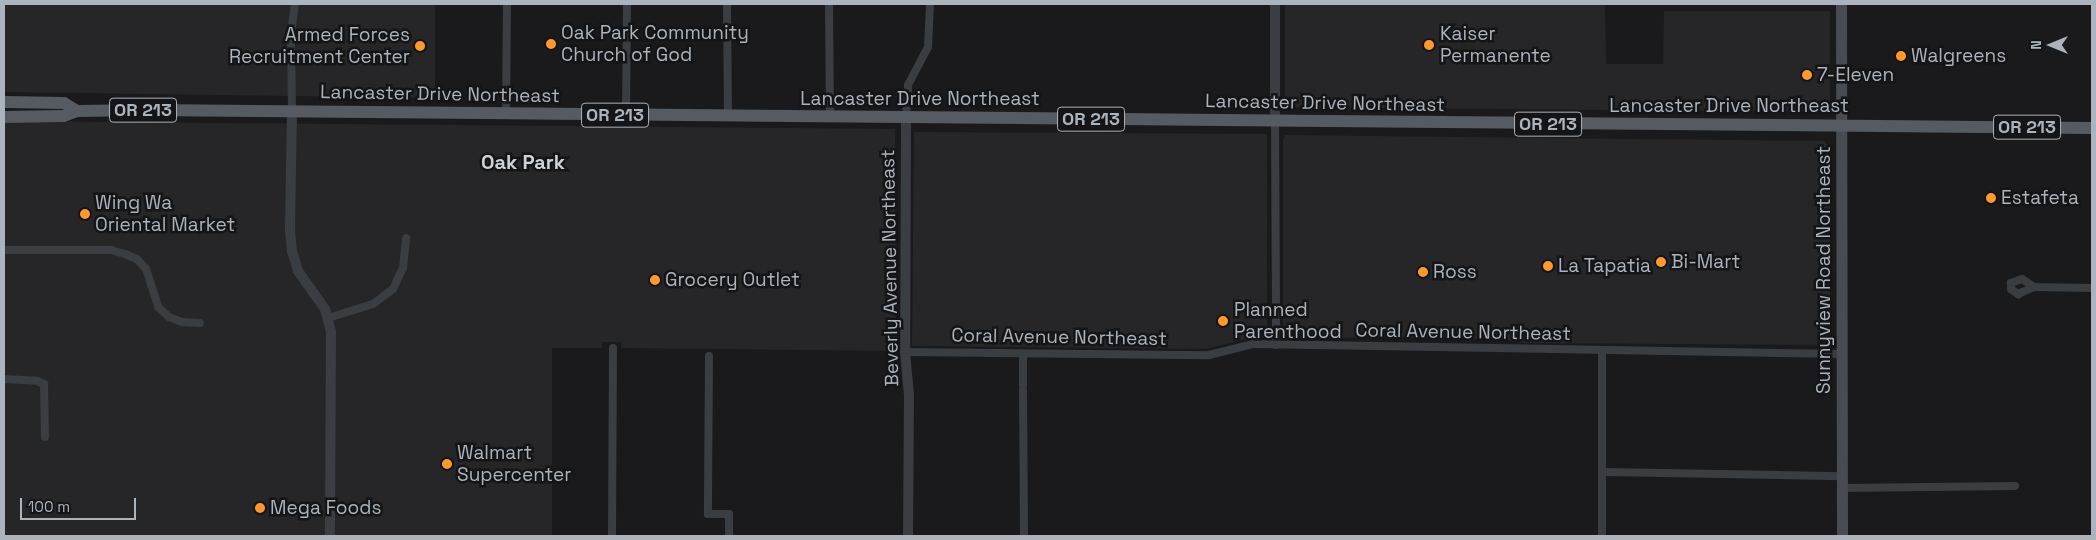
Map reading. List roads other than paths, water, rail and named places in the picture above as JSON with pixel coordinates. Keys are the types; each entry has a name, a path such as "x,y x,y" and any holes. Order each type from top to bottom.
{"main road":[{"name":"Sunnyview Road Northeast","path":"1841,4 1842,536"},
{"name":"Lancaster Drive Northeast","path":"4,102 64,103 77,111"},
{"path":"4,110 28,110 41,102"},
{"name":"Lancaster Drive Northeast","path":"4,117 64,116 77,111 292,111 2092,128"}],"street":[{"path":"296,4 291,36 290,230 292,251 298,271 321,303 328,318 331,341 330,536"},
{"path":"506,114 507,4"},
{"path":"626,115 627,4"},
{"path":"728,4 728,116"},
{"path":"829,4 830,117"},
{"name":"Beverly Avenue Northeast","path":"908,536 909,394 905,352 906,117 908,86 928,47 930,4"},
{"path":"1275,4 1276,344"},
{"path":"328,318 373,304 393,289 403,268 406,238"},
{"path":"4,250 112,250 138,259 146,270 158,307 169,317 182,322 200,322"},
{"path":"2034,287 2092,288"},
{"name":"Coral Avenue Northeast","path":"905,352 1209,355 1248,344 1276,344 1842,354"},
{"path":"612,536 613,348"},
{"path":"1602,351 1602,536"},
{"path":"1023,354 1024,536"},
{"path":"709,356 708,514 730,514 729,536"},
{"path":"4,379 29,380 44,384 45,437"},
{"path":"1603,472 1842,476"},
{"path":"1842,488 2015,486"}],"place":[{"name":"Oak Park Community Church of God","path":"551,44"},
{"name":"Kaiser Permanente","path":"1429,45"},
{"name":"Armed Forces Recruitment Center","path":"420,46"},
{"name":"Walgreens","path":"1901,56"},
{"name":"7-Eleven","path":"1807,75"},
{"name":"Estafeta","path":"1991,198"},
{"name":"Wing Wa Oriental Market","path":"85,214"},
{"name":"Bi-Mart","path":"1661,262"},
{"name":"La Tapatia","path":"1548,266"},
{"name":"Ross","path":"1423,272"},
{"name":"Grocery Outlet","path":"655,280"},
{"name":"Planned Parenthood","path":"1223,321"},
{"name":"Walmart Supercenter","path":"447,464"},
{"name":"Mega Foods","path":"260,508"}],"district":[{"name":"Oak Park","path":"523,162"}]}
